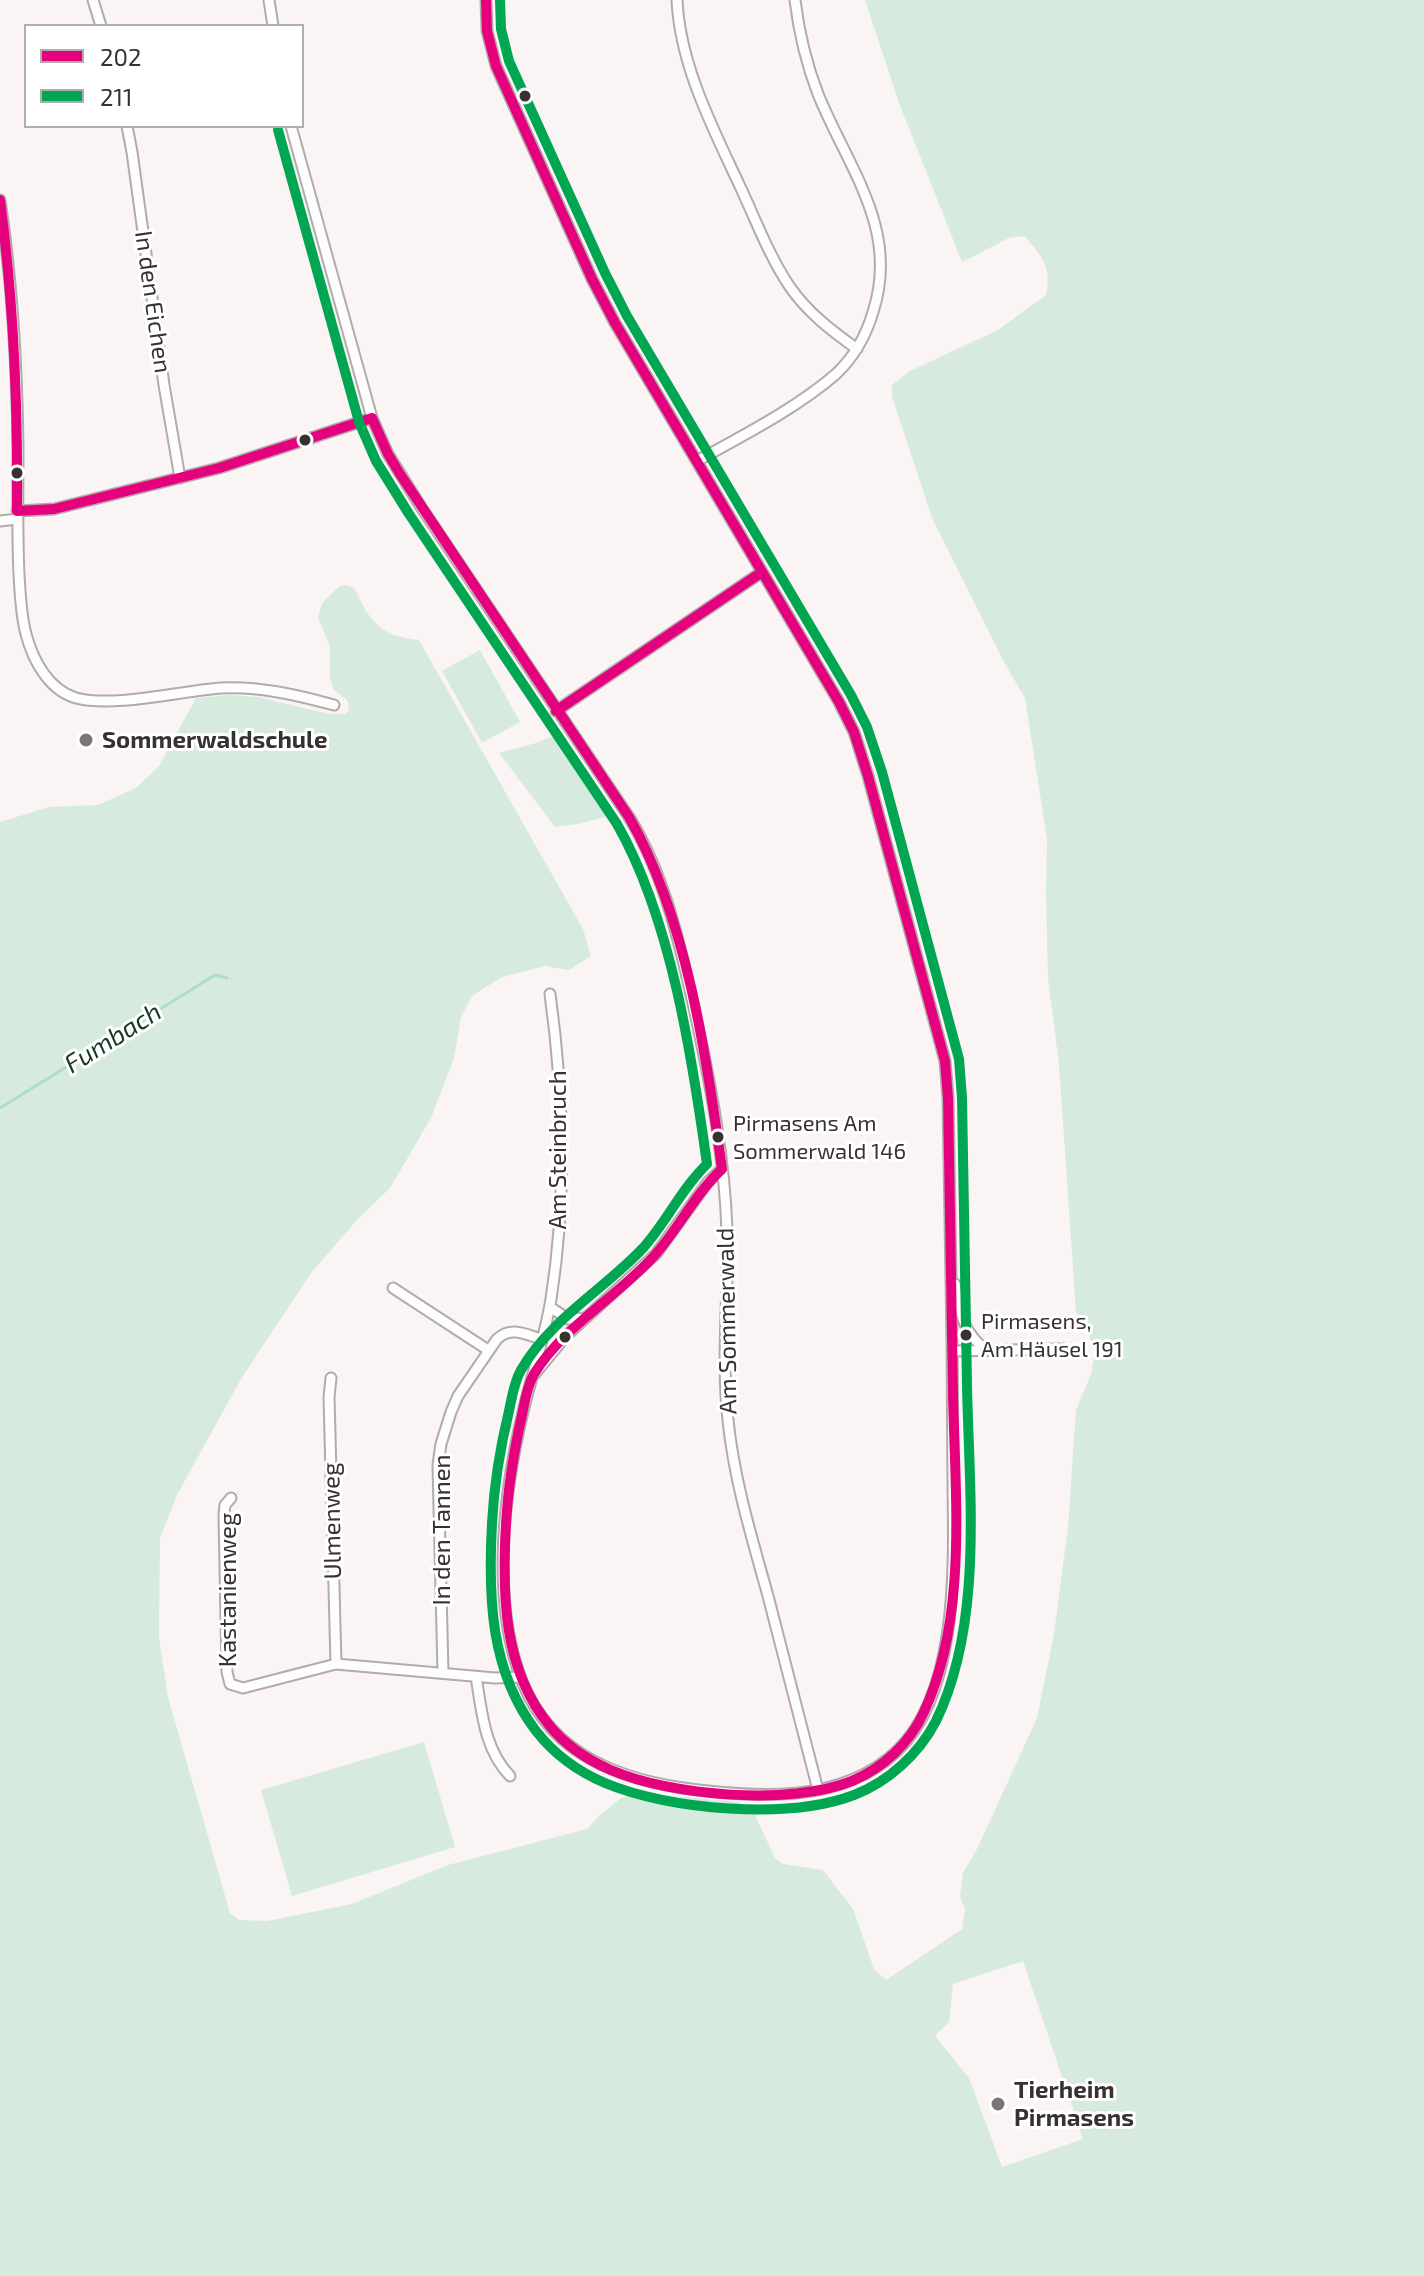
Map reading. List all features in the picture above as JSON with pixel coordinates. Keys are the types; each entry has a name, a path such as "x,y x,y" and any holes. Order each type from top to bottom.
{"street":[{"path":"93,0 100,24"},
{"path":"269,0 273,24"},
{"path":"486,0 490,48 511,102 615,323 854,732 945,1061 951,1260 962,1320 971,1339 986,1350"},
{"path":"677,0 681,33 698,91 769,249 790,288 802,303 857,349"},
{"path":"697,461 810,394 837,373 857,349 871,320 880,288 880,239 867,200 810,74 795,0"},
{"name":"In den Eichen","path":"127,128 180,478"},
{"name":"Am Sommerwald","path":"292,128 372,418 388,454 641,837 658,875 692,1000 722,1169 727,1233 725,1376 731,1448 818,1790"},
{"path":"0,200 9,282 17,421 20,595 25,633 46,678 67,694 102,701 240,687 334,705"},
{"path":"0,521 259,457 372,418"},
{"path":"556,711 762,572"},
{"name":"Am Steinbruch","path":"550,994 559,1066 563,1141 560,1213 550,1307 510,1475 504,1549 506,1617 520,1677 540,1712 564,1741 586,1757 615,1772 659,1784 710,1791 779,1794 818,1790 854,1779 886,1761 914,1732 934,1689 946,1639 953,1573 951,1260"},
{"path":"531,1380 555,1347 656,1254 708,1182 722,1169"},
{"path":"393,1288 488,1350"},
{"path":"550,1307 568,1319 585,1318"},
{"name":"In den Tannen","path":"443,1673 438,1465 441,1444 458,1396 502,1334 515,1331 541,1339"},
{"path":"952,1351 1064,1349"},
{"name":"Ulmenweg","path":"331,1378 336,1664"},
{"name":"Kastanienweg","path":"231,1498 224,1509 227,1672 230,1684 238,1688 249,1687 336,1664"},
{"path":"336,1664 476,1677 520,1677"},
{"path":"476,1677 489,1743 510,1776"}],"green space":[{"path":"865,0 1424,0 1424,2276 0,2276 0,822 49,807 98,805 136,788 159,766 196,698 229,695 258,697 329,714 345,714 349,711 348,701 334,690 330,679 330,646 318,618 322,603 339,587 346,585 355,589 379,626 396,635 419,640 583,929 591,956 569,970 545,966 502,977 472,996 461,1017 454,1058 431,1118 390,1188 311,1273 241,1379 177,1495 160,1538 159,1638 168,1697 230,1913 239,1920 267,1921 352,1904 448,1865 587,1829 621,1798 640,1793 738,1802 753,1811 775,1858 783,1864 823,1870 853,1909 874,1969 886,1980 962,1929 965,1909 960,1897 963,1873 1037,1718 1054,1634 1068,1527 1076,1410 1091,1374 1095,1351 1076,1312 1059,1065 1048,978 1047,839 1025,698 932,518 892,397 892,385 910,371 998,330 1046,295 1048,277 1041,257 1025,236 1009,238 962,262 899,103","holes":["1023,1961 1083,2139 1002,2167 969,2078 935,2036 949,2022 953,1984"]},
{"path":"480,650 520,722 482,743 442,671"},
{"path":"558,734 612,815 555,827 499,753"},
{"path":"424,1742 455,1847 292,1896 261,1790"}],"waterway":[{"name":"Fumbach","path":"0,1108 215,975 227,978"}],"transit line":[{"name":"202","path":"372,418 400,474 629,817 649,856 680,942 691,988 722,1169 654,1256 575,1326 546,1357 534,1374 526,1394 512,1469 505,1550 509,1629 522,1680 534,1703 562,1739 594,1762 636,1779 731,1795 797,1793 852,1781 894,1753 918,1723 938,1675 953,1597 956,1514 945,1061 854,732 592,279 496,66 487,31 486,0"},
{"name":"211","path":"278,130 359,422 376,461 617,824 636,861 652,902 677,989 701,1122 707,1164 644,1247 547,1335 517,1380 498,1467 491,1550 495,1632 509,1683 536,1731 559,1755 595,1779 631,1792 695,1805 764,1809 827,1803 854,1795 890,1775 921,1745 936,1721 951,1683 961,1642 967,1599 971,1512 959,1059 882,772 867,727 627,316 605,273 509,61 501,29 500,0"},
{"name":"202","path":"0,200 14,355 17,511"},
{"name":"202","path":"17,511 54,509 219,468 372,418"},
{"name":"202","path":"556,711 762,572"}],"place":[{"name":"Sommerwaldschule","path":"86,740"},
{"name":"Pirmasens Am Sommerwald 146","path":"718,1137"},
{"name":"Pirmasens, Am Häusel 191","path":"966,1335"},
{"name":"Tierheim Pirmasens","path":"998,2104"}]}
